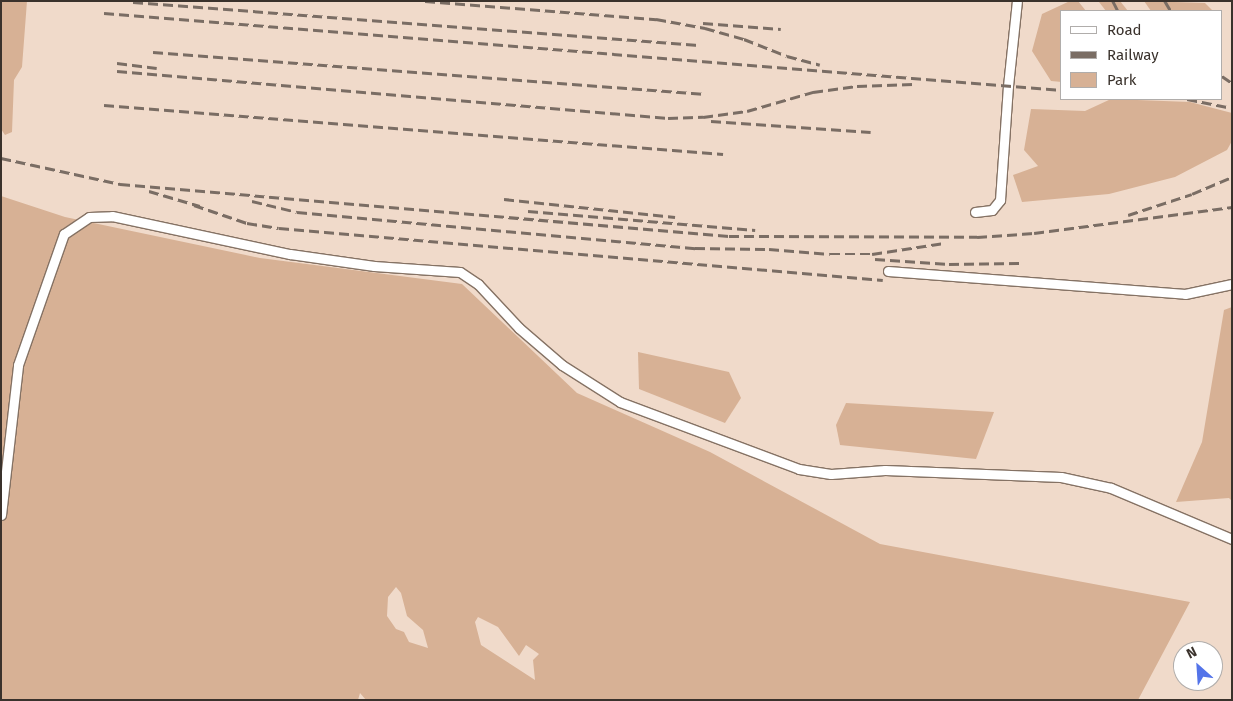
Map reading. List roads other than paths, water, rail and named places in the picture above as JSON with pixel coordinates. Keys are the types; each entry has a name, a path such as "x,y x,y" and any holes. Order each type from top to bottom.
{"street":[{"path":"975,212 992,210 1000,200 1008,86 1018,1"},
{"path":"1,515 18,365 64,234 89,217 112,216 290,254 374,266 460,272 478,284 519,328 562,365 620,402 799,469 831,474 885,470 1061,477 1112,488 1232,539"},
{"path":"888,271 1185,294 1232,284"}],"railway":[{"path":"425,1 656,19 705,28 744,39 787,56 820,65"},
{"path":"1113,1 1118,10"},
{"path":"1165,1 1170,10"},
{"path":"133,2 698,45"},
{"path":"104,13 1060,90"},
{"path":"703,23 781,29"},
{"path":"153,52 705,94"},
{"path":"117,63 157,68"},
{"path":"117,71 668,118 703,117 747,111 813,92 857,86 913,84"},
{"path":"1223,77 1232,83"},
{"path":"1192,100 1232,108"},
{"path":"104,105 723,154"},
{"path":"711,121 871,132"},
{"path":"1,158 120,184 729,236 977,237 1034,233 1232,207"},
{"path":"1128,215 1192,194 1232,177"},
{"path":"149,191 200,206"},
{"path":"504,199 675,217"},
{"path":"252,201 297,212 695,248 769,249 830,254 872,254 944,243"},
{"path":"194,205 247,223 279,228 883,280"},
{"path":"528,211 755,230"},
{"path":"875,259 949,264 1024,263"}]}
